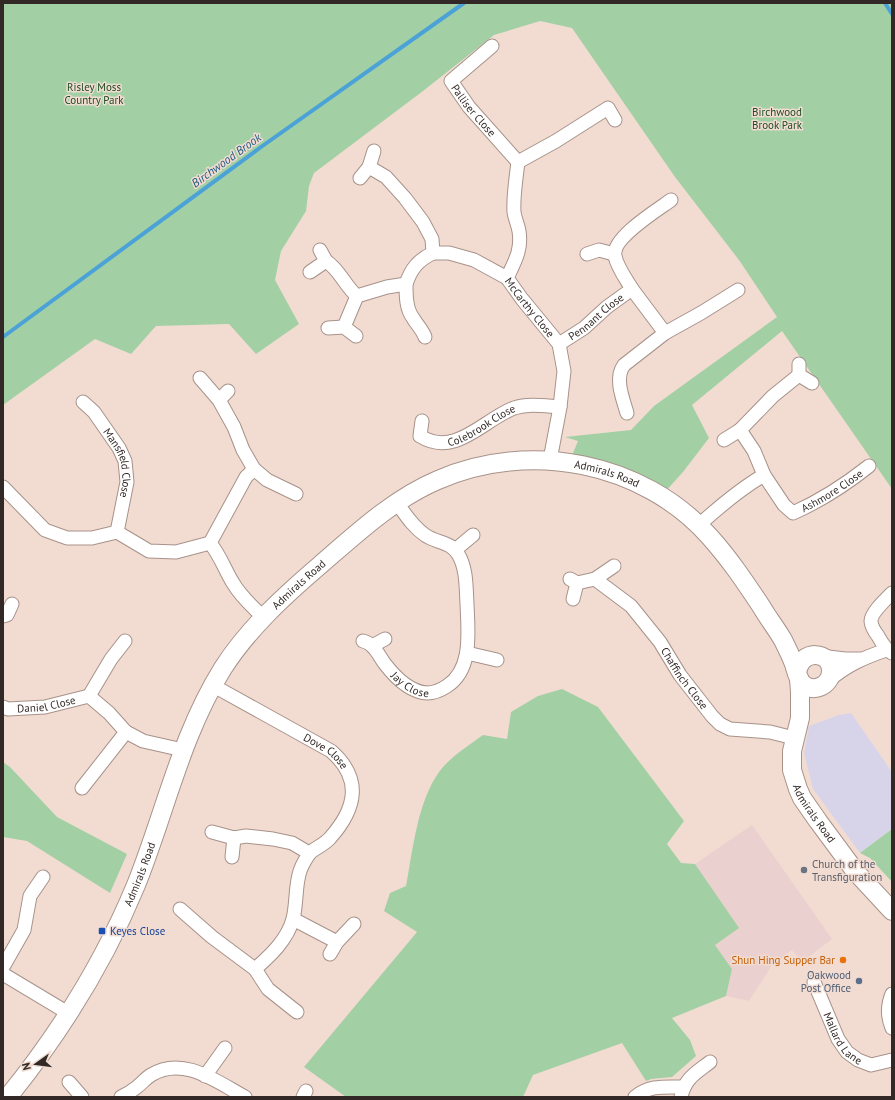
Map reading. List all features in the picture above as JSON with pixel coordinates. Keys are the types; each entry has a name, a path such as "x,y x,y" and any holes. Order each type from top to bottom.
{"street":[{"name":"Palliser Close","path":"492,46 451,82 469,107 518,162"},
{"path":"507,278 518,256 520,244 519,230 514,214 518,162 608,108 615,120"},
{"path":"360,178 368,167 374,151"},
{"path":"368,167 386,178 405,198 424,222 432,239 433,253 424,257 413,268 406,284 406,297 409,310 426,337"},
{"path":"587,254 599,250 614,254 617,245 627,234 671,198"},
{"name":"McCarthy Close","path":"433,253 448,253 474,260 507,278 522,299 559,344 564,371 560,407 550,460"},
{"name":"Pennant Close","path":"614,254 632,289 665,333"},
{"path":"310,272 323,256 333,265 351,291 357,296"},
{"path":"357,296 387,287 406,284"},
{"name":"Pennant Close","path":"559,344 584,328 607,307 632,289"},
{"path":"627,413 619,376 620,370 632,358 665,333 701,313 738,289"},
{"path":"344,327 357,296"},
{"path":"328,328 344,327 356,336"},
{"path":"724,440 740,430 799,369 812,383"},
{"path":"200,378 224,395 243,450 254,469 267,480 296,494"},
{"name":"Mansfield Close","path":"80,402 94,412 120,448 125,461 126,482 117,532"},
{"name":"Colebrook Close","path":"422,421 420,436 426,440 438,444 466,437 503,413 516,408 527,405 560,407"},
{"name":"Ashmore Close","path":"740,430 754,451 764,476 784,505 793,513 805,508 846,484 869,466"},
{"name":"Admirals Road","path":"8,1097 27,1074 92,976 118,927 156,830 182,750 212,685 226,664 244,639 295,587 397,503 415,491 439,479 468,469 496,463 524,460 550,460 572,463 609,472 661,496 699,525 722,550 782,639 798,675 800,692 800,718"},
{"path":"3,487 45,530 67,538 92,538 117,532 149,551 176,552 210,543 246,477 254,469"},
{"path":"699,525 728,498 745,486 764,476"},
{"path":"397,503 409,520 423,534 446,543 455,550 473,535"},
{"path":"210,543 217,551 232,582 242,596 264,618"},
{"name":"Jay Close","path":"385,639 368,643 404,684 414,689 427,693 441,690 451,683 461,671 467,653 468,632 465,577 459,555 455,550"},
{"path":"573,599 573,581 595,579 614,566"},
{"name":"Chaffinch Close","path":"595,579 631,606 660,642 680,676 720,724 730,729 770,732 794,738"},
{"path":"861,659 843,669 820,687 810,688 801,682 798,675 800,663 803,659 816,655 839,659 861,659 889,652 876,633 871,620 876,610 892,593"},
{"path":"3,616 12,604"},
{"name":"Admirals Road","path":"782,639 816,655"},
{"name":"Daniel Close","path":"3,706 8,709 45,707 89,696 111,659 128,640"},
{"path":"467,653 497,660"},
{"path":"816,655 827,661 830,666 831,671 826,683"},
{"name":"Admirals Road","path":"826,683 806,706 800,718 792,751 792,770 794,779 802,798 855,871 892,911"},
{"name":"Dove Close","path":"212,685 331,751 340,758 346,768 352,784 353,798 345,819 329,839 309,853 300,871 293,919 284,938 272,954 255,969"},
{"name":"Daniel Close","path":"89,696 109,713 126,732 143,740 182,750"},
{"path":"82,788 110,755 126,732"},
{"path":"212,832 234,838 246,836 292,843 309,853"},
{"path":"232,856 234,838"},
{"path":"3,967 24,930 30,896 43,877"},
{"path":"180,909 212,937 255,969 268,989 297,1012"},
{"path":"293,919 334,948 354,924"},
{"path":"3,974 68,1013"},
{"name":"Mallard Lane","path":"814,982 838,1040 847,1052 858,1060 871,1065 892,1060"},
{"path":"892,994 887,1011 888,1020 892,1028"},
{"path":"205,1076 225,1048"},
{"path":"635,1097 641,1092 656,1086 682,1092 691,1076 710,1062"},
{"path":"121,1097 139,1092 152,1075 165,1069 183,1068 196,1071 245,1097"},
{"path":"69,1082 82,1097"}],"shaded area":[{"path":"851,713 892,772 892,829 860,853 813,789 804,753 809,726 839,715"},
{"path":"752,825 832,939 802,962 792,950 772,965 749,1001 726,996 732,969 715,945 695,864"}],"green space":[{"name":"Birchwood Brook Park","path":"3,3 892,3 892,489 782,331 692,405 709,438 683,472 664,493 571,458 578,441 565,437 631,430 654,406 777,317 739,260 675,177 572,28 540,21 494,35 423,91 314,173 309,186 306,211 281,251 275,280 299,324 256,354 229,324 156,326 131,354 95,339 3,405"},
{"path":"562,689 598,707 684,821 667,844 681,863 695,864 739,928 715,945 732,969 726,996 672,1018 690,1040 696,1056 672,1077 651,1079 646,1081 622,1043 533,1075 523,1097 346,1097 304,1067 417,932 384,911 390,893 406,886 417,827 432,784 448,761 483,735 507,739 511,712 538,696"},
{"path":"3,762 10,767 57,817 127,854 110,893 27,841 3,837"},
{"path":"892,829 892,882 870,858 860,853"}],"waterway":[{"name":"Birchwood Brook","path":"3,337 261,147 464,3"},
{"name":"Birchwood Brook","path":"885,3 892,14"}],"place":[{"name":"Church of the Transfiguration","path":"804,870"},
{"name":"Keyes Close","path":"102,931"},
{"name":"Shun Hing Supper Bar","path":"843,960"},
{"name":"Oakwood Post Office","path":"859,981"}],"park label":[{"name":"Risley Moss Country Park","path":"94,93"}]}
